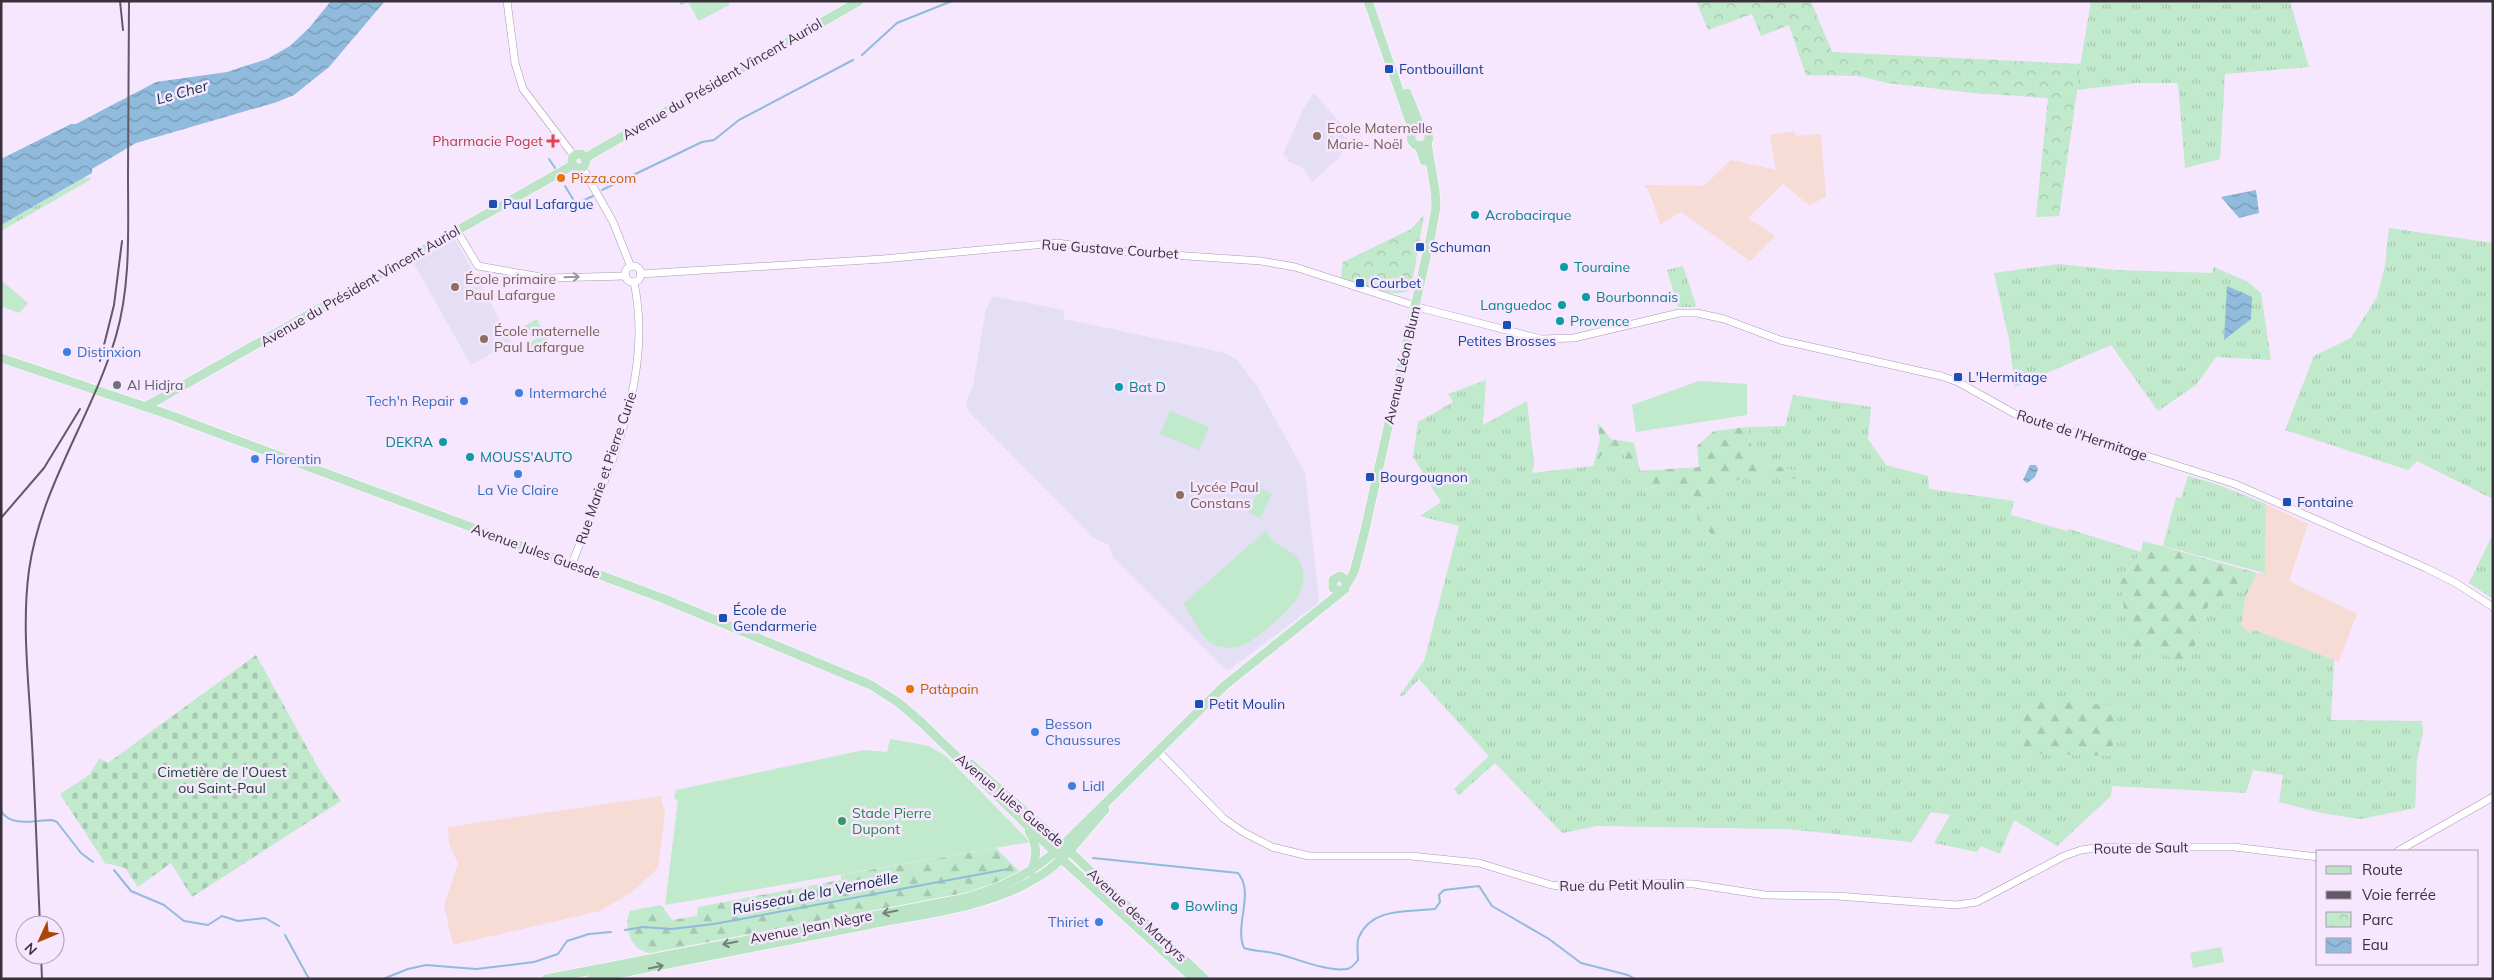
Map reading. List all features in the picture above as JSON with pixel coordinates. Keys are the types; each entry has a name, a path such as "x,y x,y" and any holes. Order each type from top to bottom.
{"main road":[{"name":"Avenue du Président Vincent Auriol","path":"145,407 859,1"},
{"name":"Avenue Léon Blum","path":"1368,1 1417,130"},
{"name":"Avenue Léon Blum","path":"1374,1 1417,130 1413,141 1423,144"},
{"name":"Avenue Léon Blum","path":"1066,848 1151,758 1228,682 1323,608 1354,572 1414,305 1430,208 1423,144 1428,133 1417,130"},
{"name":"Avenue Léon Blum","path":"1341,588 1333,580 1341,576 1353,565 1414,305"},
{"name":"Avenue Jules Guesde","path":"1,358 145,407 572,564 662,598 871,685 899,703 1058,855"},
{"path":"1341,576 1341,588"},
{"name":"Avenue Jules Guesde","path":"950,750 966,759 1066,848"},
{"path":"1022,820 1036,846 1035,872"},
{"name":"Avenue Jean Nègre","path":"591,979 970,904 1007,892 1066,848"},
{"name":"Avenue des Martyrs","path":"1066,848 1205,979"},
{"name":"Avenue des Martyrs","path":"1058,855 1194,979"},
{"name":"Avenue Jean Nègre","path":"546,979 966,898 997,889 1035,872 1071,868"}],"street":[{"path":"507,1 515,63 523,89 579,161 612,222 631,267"},
{"path":"457,231 478,266 547,278 626,276 634,282 640,274 638,268 631,267 627,269 626,276"},
{"name":"Rue Gustave Courbet","path":"640,274 883,259 1057,243 1114,251 1130,250 1262,262 1302,269 1414,305 1510,332"},
{"name":"Rue Marie et Pierre Curie","path":"572,564 634,394 640,336 634,282"},
{"name":"Route de l'Hermitage","path":"1510,332 1535,338 1558,340 1585,336 1679,313 1697,313 1724,319 1780,340 1941,376 1958,382 2014,414 2235,484 2426,568 2456,583 2493,607"},
{"name":"Rue du Petit Moulin","path":"1158,751 1230,823 1272,847 1308,856 1383,855 1443,858 1478,863 1551,886 1569,887 1655,883 1694,884 1776,896 1837,896 1956,905 1977,902"},
{"path":"2400,850 2493,797"},
{"name":"Route de Sault","path":"1977,902 2064,856 2081,850 2102,847 2234,847 2316,857"}],"shaded area":[{"name":"Ecole Maternelle Marie- Noël","path":"1314,93 1344,127 1343,135 1349,140 1339,158 1312,182 1303,168 1287,161 1288,158 1283,155 1303,109"},
{"path":"1794,131 1796,136 1821,134 1826,197 1809,205 1783,184 1748,218 1775,236 1750,261 1681,212 1660,224 1649,191 1644,185 1704,186 1731,160 1776,170 1770,135"},
{"name":"École primaire Paul Lafargue","path":"452,239 455,240 472,269 471,278 478,280 512,342 471,365 413,262"},
{"name":"Lycée Paul Constans","path":"993,296 1064,310 1064,319 1226,353 1238,361 1257,386 1305,473 1319,600 1317,604 1229,670 1225,669 1112,556 1109,545 1094,538 968,411 966,403 973,386 986,309"},
{"path":"2266,504 2308,524 2289,581 2357,614 2339,662 2255,630 2249,633 2241,625 2246,595 2257,573 2265,573"},
{"path":"661,796 665,814 658,868 632,892 600,911 453,945 444,906 458,864 449,843 448,827"}],"green space":[{"path":"679,1 727,1 729,5 699,21 688,2 681,5"},
{"path":"696,1 719,1 721,6 704,16"},
{"path":"1696,1 1811,1 1832,52 2081,64 2059,216 2036,217 2048,98 1974,93 1887,83 1859,76 1806,75 1789,25 1761,36 1752,14 1708,30"},
{"path":"2091,1 2290,1 2309,67 2225,74 2220,159 2185,168 2178,83 2136,83 2076,90"},
{"path":"91,177 90,180 1,231 1,225 84,178"},
{"path":"1424,215 1411,288 1405,292 1388,292 1343,279 1341,276 1343,262 1411,229"},
{"path":"2389,228 2493,243 2493,499 2417,461 2408,470 2285,430 2314,356 2351,338 2377,297 2385,265"},
{"path":"2059,264 2116,270 2212,273 2214,267 2248,282 2261,293 2271,360 2216,357 2196,385 2158,411 2111,345 2015,387 2009,339 1994,273"},
{"path":"1683,266 1696,305 1695,307 1678,307 1667,270"},
{"path":"2,281 28,303 19,313 3,307 1,311"},
{"path":"537,319 542,329 525,339 519,329"},
{"path":"545,334 551,345 533,355 527,344"},
{"path":"1486,380 1483,425 1527,401 1534,464 1532,473 1593,466 1610,443 1623,448 1628,476 1643,489 1675,485 1713,537 1733,535 1710,512 1706,485 1735,482 1746,474 1813,480 1813,475 1755,461 1747,427 1785,426 1793,395 1871,407 1868,439 1886,465 1928,476 1929,489 2014,501 2011,515 2067,531 2069,529 2141,552 2120,583 2189,663 2209,603 2214,603 2233,587 2246,595 2241,625 2249,633 2255,630 2334,660 2331,720 2422,721 2423,732 2417,760 2415,808 2361,819 2321,813 2279,802 2283,775 2253,770 2246,793 2112,786 2111,796 2057,846 2014,820 2000,854 1981,846 1977,852 1934,843 1950,815 1931,812 1912,842 1787,829 1597,826 1562,833 1495,763 1459,795 1454,789 1489,756 1419,679 1402,697 1400,695 1424,661 1459,526 1420,516 1441,502 1413,457 1418,422 1453,402 1448,394"},
{"path":"1699,381 1747,384 1747,415 1636,432 1632,405"},
{"path":"1170,411 1209,427 1199,450 1160,434"},
{"path":"1597,422 1611,439 1634,443 1640,471 1699,467 1697,446 1714,431 1747,427 1755,461 1813,475 1813,481 1746,474 1735,482 1706,485 1710,512 1733,535 1713,537 1675,485 1643,489 1628,476 1623,448 1610,444 1593,466 1600,440"},
{"path":"2188,476 2216,484 2266,504 2265,573 2163,546 2176,497 2181,498"},
{"path":"1260,488 1272,494 1260,518 1248,512"},
{"path":"1265,531 1279,545 1294,554 1300,562 1303,579 1300,594 1281,617 1247,643 1231,648 1215,645 1200,632 1183,604"},
{"path":"2493,534 2493,599 2469,583"},
{"path":"2143,541 2257,573 2246,595 2233,587 2214,603 2209,603 2189,663 2130,645 2120,583 2141,552"},
{"name":"Cimetière de l’Ouest ou Saint-Paul","path":"256,655 320,771 341,801 192,897 171,863 138,887 125,868 105,863 60,794 89,775 100,758 108,763"},
{"path":"2023,699 2119,706 2111,756 2019,753"},
{"name":"Stade Pierre Dupont","path":"890,739 929,746 946,756 1030,842 665,905 678,800 674,799 676,790 864,750 887,752"},
{"path":"996,848 1020,872 1007,880 974,891 650,953 643,951 633,943 628,931 630,911 661,905 672,920 697,916 698,907 841,880 841,875"},
{"path":"2221,947 2224,962 2193,968 2190,953"}],"water":[{"name":"Le Cher","path":"331,1 385,1 329,67 294,95 277,102 136,143 92,169 92,173 1,225 1,159 71,124 76,124 156,82 227,72 267,59 290,46 309,28"},
{"path":"2256,190 2259,213 2239,218 2221,197"},
{"path":"2227,286 2252,297 2251,319 2224,340"},
{"path":"2030,465 2036,465 2038,469 2035,477 2027,483 2023,480"}],"waterway":[{"path":"862,55 897,23 952,1"},
{"path":"602,190 702,142 714,140 739,120 853,60"},
{"path":"549,159 555,168"},
{"path":"565,186 576,204 593,196"},
{"name":"Ruisseau de la Vernoëlle","path":"1,811 11,820 24,822 52,820 57,822 81,853 93,862"},
{"name":"Ruisseau de la Vernoëlle","path":"1093,858 1238,873 1243,881 1245,890 1241,929 1244,948 1277,954 1332,969 1347,969 1355,964 1358,960 1358,939 1365,927 1373,920 1403,911 1435,909 1440,902 1439,895 1444,890 1479,886 1492,906 1549,939 1581,963 1628,975 1635,979"},
{"name":"Ruisseau de la Vernoëlle","path":"625,930 643,927 671,929 714,924 1008,869"},
{"name":"Ruisseau de la Vernoëlle","path":"114,870 131,891 164,905 184,921 208,925 222,916 238,921 265,918 279,926"},
{"name":"Ruisseau de la Vernoëlle","path":"383,979 408,969 426,965 476,969 534,962 558,954 567,941 589,934 611,932"},
{"name":"Ruisseau de la Vernoëlle","path":"285,935 309,979"}],"railway":[{"path":"120,1 123,30"},
{"path":"40,915 26,648 27,590 35,539 44,509 106,366 121,316 126,277 128,237 129,1"},
{"path":"100,361 114,305 122,241"},
{"path":"1,518 44,468 80,409"},
{"path":"41,965 42,979"}],"place":[{"name":"Fontbouillant","path":"1389,69"},
{"name":"Ecole Maternelle Marie- Noël","path":"1317,136"},
{"name":"Pharmacie Poget","path":"553,141"},
{"name":"Pizza.com","path":"561,178"},
{"name":"Paul Lafargue","path":"493,204"},
{"name":"Acrobacirque","path":"1475,215"},
{"name":"Schuman","path":"1420,247"},
{"name":"Touraine","path":"1564,267"},
{"name":"Courbet","path":"1360,283"},
{"name":"École primaire Paul Lafargue","path":"455,287"},
{"name":"Bourbonnais","path":"1586,297"},
{"name":"Languedoc","path":"1562,305"},
{"name":"Provence","path":"1560,321"},
{"name":"Petites Brosses","path":"1507,325"},
{"name":"École maternelle Paul Lafargue","path":"484,339"},
{"name":"Distinxion","path":"67,352"},
{"name":"L'Hermitage","path":"1958,377"},
{"name":"Al Hidjra","path":"117,385"},
{"name":"Bat D","path":"1119,387"},
{"name":"Intermarché","path":"519,393"},
{"name":"Tech'n Repair","path":"464,401"},
{"name":"DEKRA","path":"443,442"},
{"name":"MOUSS'AUTO","path":"470,457"},
{"name":"Florentin","path":"255,459"},
{"name":"La Vie Claire","path":"518,474"},
{"name":"Bourgougnon","path":"1370,477"},
{"name":"Lycée Paul Constans","path":"1180,495"},
{"name":"Fontaine","path":"2287,502"},
{"name":"École de Gendarmerie","path":"723,618"},
{"name":"Patàpain","path":"910,689"},
{"name":"Petit Moulin","path":"1199,704"},
{"name":"Besson Chaussures","path":"1035,732"},
{"name":"Lidl","path":"1072,786"},
{"name":"Stade Pierre Dupont","path":"842,821"},
{"name":"Bowling","path":"1175,906"},
{"name":"Thiriet","path":"1099,922"}]}
